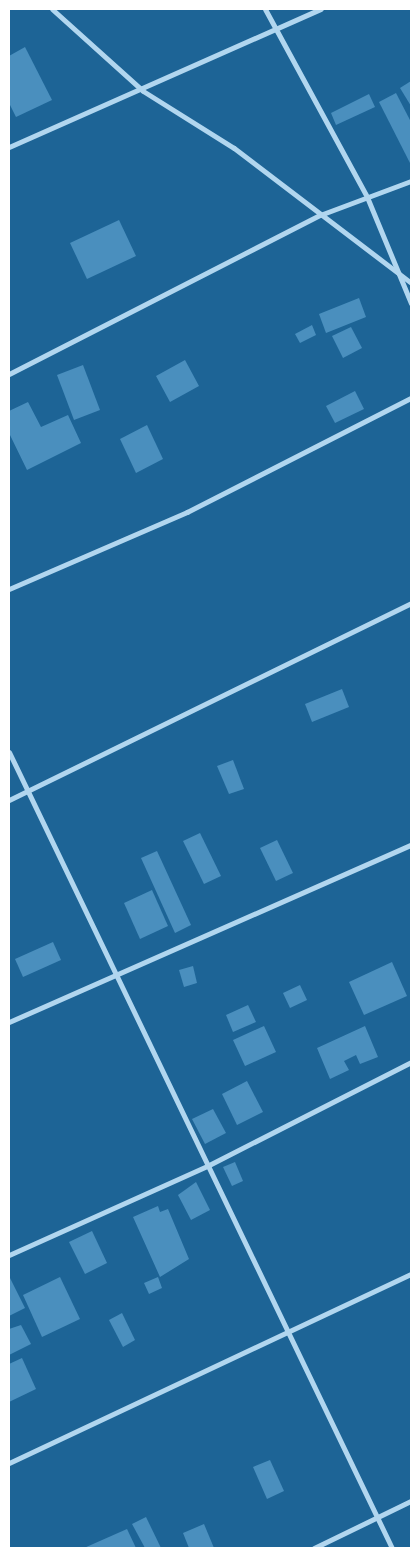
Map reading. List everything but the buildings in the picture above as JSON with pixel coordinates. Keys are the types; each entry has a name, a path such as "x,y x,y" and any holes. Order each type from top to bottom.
{"street":[{"path":"52,9 143,90 234,148 411,283"},
{"path":"265,9 367,197 411,303"},
{"path":"9,147 143,90 321,9"},
{"path":"9,374 320,215 411,181"},
{"path":"9,589 187,512 411,398"},
{"path":"9,800 411,603"},
{"path":"9,752 117,972 392,1548"},
{"path":"9,1022 117,972 411,845"},
{"path":"9,1255 208,1165 411,1062"},
{"path":"9,1463 411,1274"},
{"path":"314,1548 411,1501"}]}
